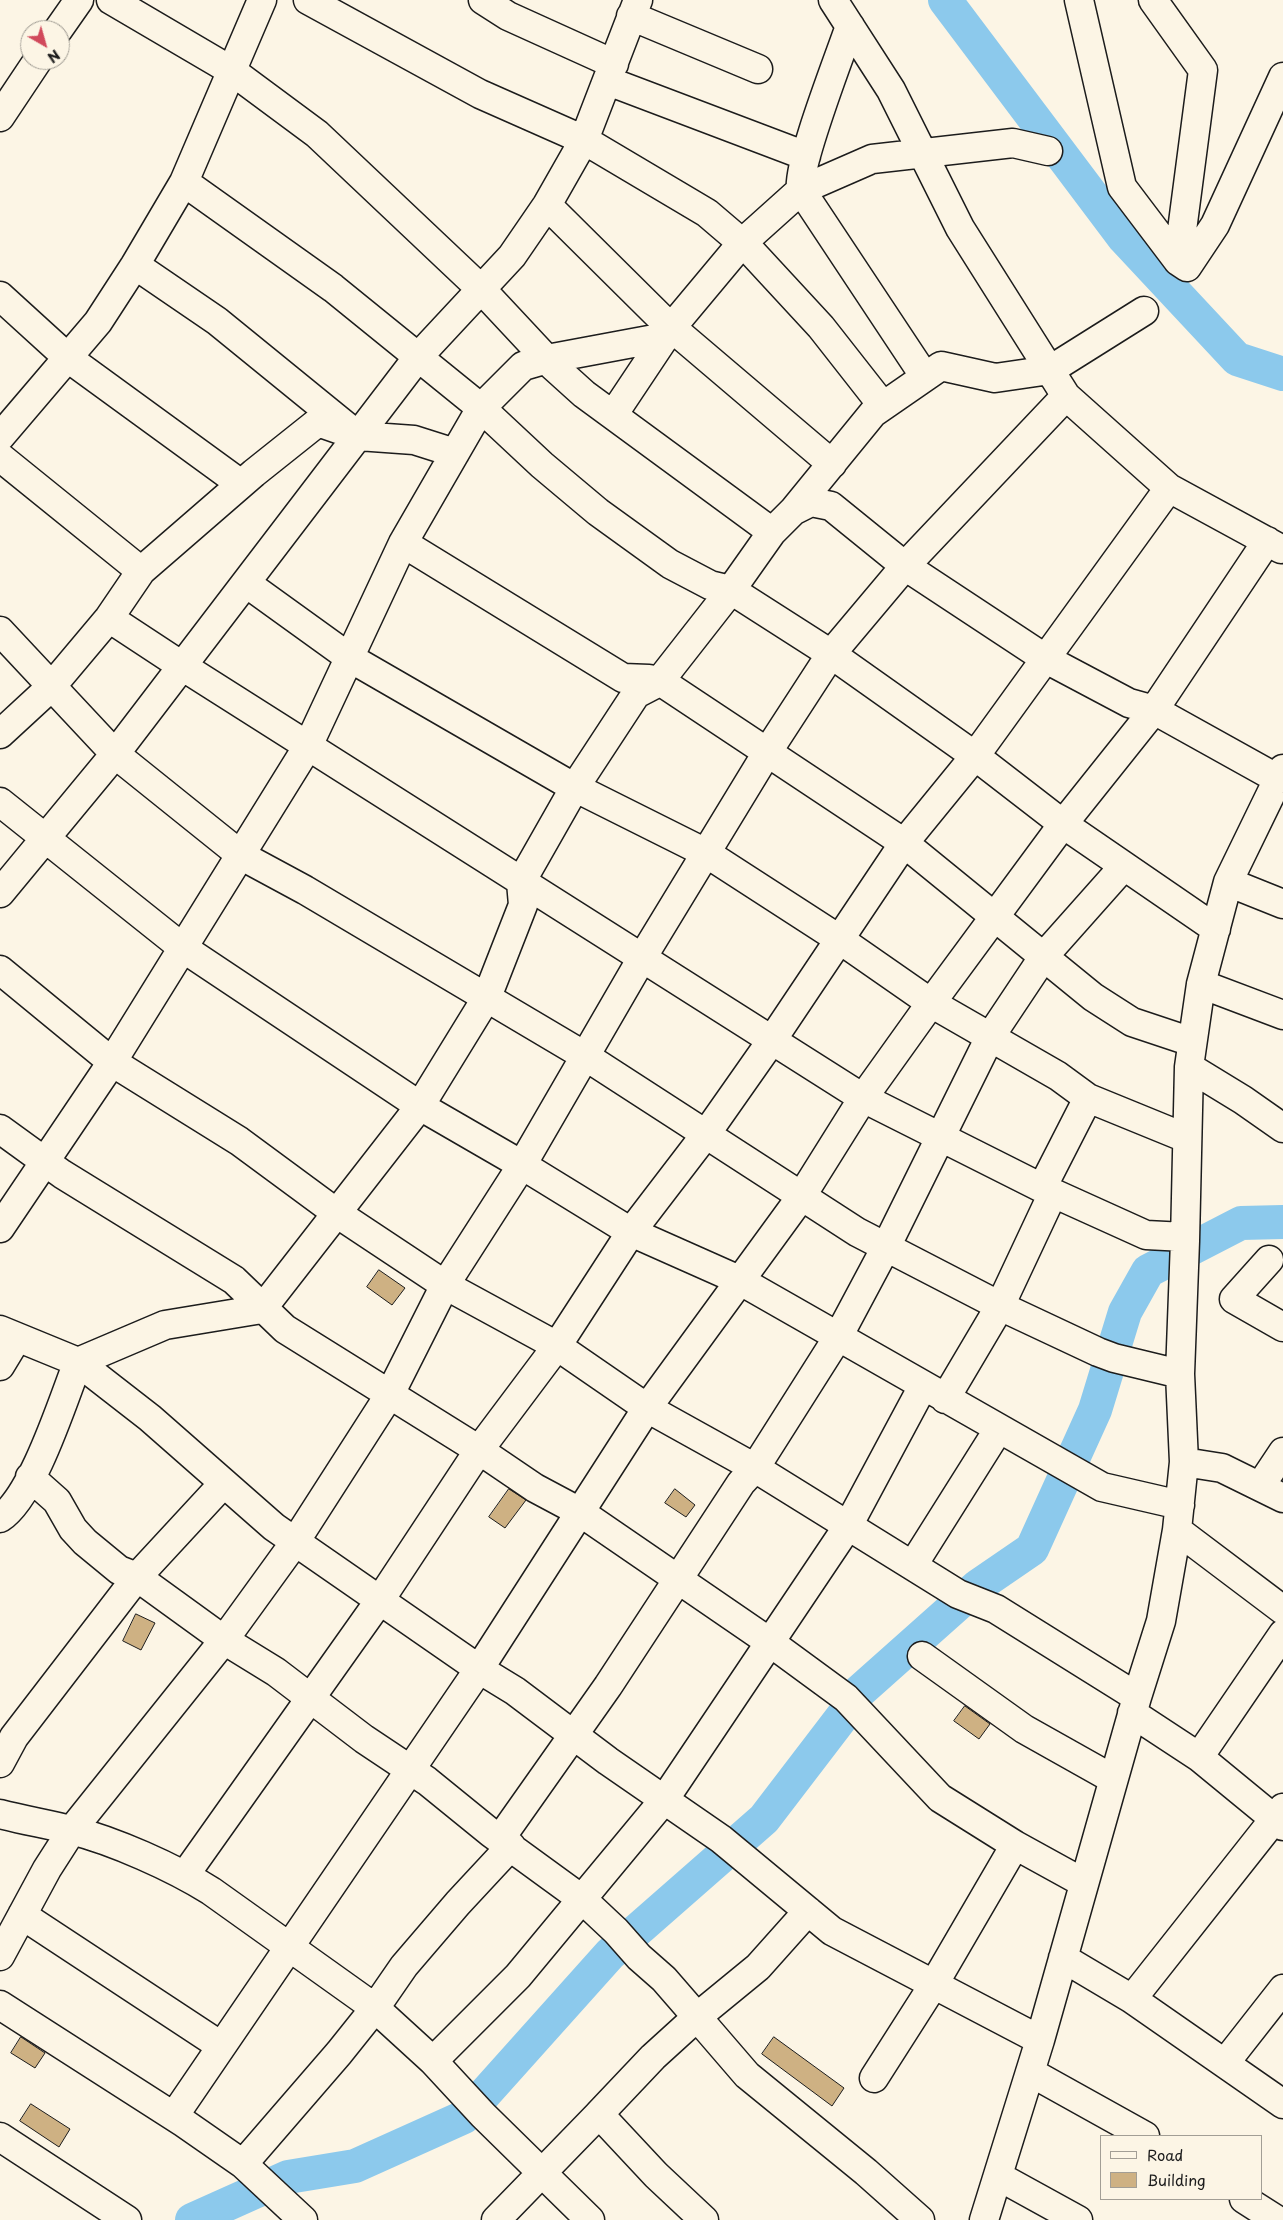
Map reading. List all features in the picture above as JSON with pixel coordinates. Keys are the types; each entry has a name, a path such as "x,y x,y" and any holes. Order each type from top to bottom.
{"street":[{"path":"65,20 79,0"},
{"path":"111,0 232,71 317,134 482,290 584,394 772,532"},
{"path":"0,437 98,322 135,265 184,182 262,0"},
{"path":"308,0 480,94 584,140 707,213 742,243 822,327 883,406"},
{"path":"483,0 513,8 611,73 806,156"},
{"path":"174,2116 479,1669 648,1408 801,1197 863,1098 1062,824 1154,710 1275,545 1169,488 1066,396 960,228 891,90 833,0"},
{"path":"1079,0 1122,187 1178,261 1187,267 1215,225 1283,77"},
{"path":"1153,0 1203,70 1178,261"},
{"path":"0,893 115,754 418,358 512,256 547,205 584,140 635,8 758,69"},
{"path":"850,26 799,181 801,190 925,377"},
{"path":"0,117 31,70"},
{"path":"613,415 668,332 742,243 801,190 872,159 1013,143 1048,151"},
{"path":"184,182 333,288 481,408 542,465 598,512 670,564 710,585 731,590 831,654 975,756 1062,824 1216,929"},
{"path":"547,205 668,332 832,464"},
{"path":"135,265 217,321 358,436"},
{"path":"0,296 68,358 241,484"},
{"path":"0,1518 10,1512 30,1477 78,1362 165,1325 262,1309 338,1214 420,1106 487,998 523,905 521,882 575,787 636,694 659,682 731,590 772,532 793,511 873,413 942,366 996,378 1050,370 1144,311"},
{"path":"0,1228 112,1062 182,948 242,856 308,746 403,543 481,408 523,366 547,358 668,332"},
{"path":"0,1956 72,1830 224,1640 296,1542 390,1394 445,1285 522,1165 642,958 768,751 831,654 904,566 1066,396"},
{"path":"0,734 50,688 109,618 141,571 241,484 318,422 358,436 414,440 455,453"},
{"path":"0,457 141,571"},
{"path":"185,1875 380,1600 479,1450 557,1346 631,1232 706,1134 772,1040 904,843 975,756 1169,488"},
{"path":"793,511 811,502 831,506 904,566 1046,659 1129,703 1154,710 1281,774 1228,882 1201,984 1191,1054 1186,1138 1185,1245 1180,1374 1184,1462 1178,1517 1161,1621 1134,1705 1040,2040 984,2220"},
{"path":"403,543 623,678 649,679 659,682 768,751 904,843 997,916 1093,997 1132,1022 1191,1054 1243,1100 1283,1128"},
{"path":"246,583 350,658 575,787 706,853 839,939 931,1003 1058,1076 1088,1098 1186,1138"},
{"path":"109,618 863,1098 1047,1191 1146,1235 1161,1237 1185,1245"},
{"path":"0,631 50,688 115,754 242,856 305,890 585,1056 857,1232 1000,1306 1106,1355 1180,1374"},
{"path":"0,802 182,948 420,1106 522,1165 631,1232 739,1280 1060,1466 1102,1487 1178,1517 1283,1610"},
{"path":"257,2177 404,1966 506,1843 574,1735 741,1483 755,1468 838,1337 886,1247 990,1036 1044,956 1124,866"},
{"path":"1228,882 1283,904"},
{"path":"0,970 112,1062 239,1141 338,1214 445,1285 557,1346 648,1408 783,1484 958,1594 996,1610 1134,1705 1199,1757 1280,1817 1132,1999"},
{"path":"1201,984 1283,1015"},
{"path":"433,2061 518,1976 583,1900 664,1800 772,1643 934,1393 1000,1306 1047,1191 1088,1098"},
{"path":"0,1129 44,1161 234,1280 262,1309 285,1329 479,1450 535,1488 580,1512 772,1643 846,1698 940,1798 1015,1845 1084,1883"},
{"path":"1269,1260 1234,1299 1280,1320"},
{"path":"0,1366 8,1334 78,1362 150,1418 222,1484 296,1542 479,1669 515,1691 664,1800 722,1838 832,1930 1040,2040"},
{"path":"913,1565 998,1430"},
{"path":"1184,1462 1222,1468 1272,1491 1283,1452"},
{"path":"30,1477 57,1502 73,1529 85,1542 119,1570 137,1577 224,1640 276,1672 364,1739 427,1781 583,1900 664,1979 747,2075 866,2172 920,2220"},
{"path":"0,1763 7,1732 137,1577 222,1484"},
{"path":"1199,1757 1283,1634"},
{"path":"922,1656 1024,1729 1113,1779"},
{"path":"0,1814 72,1830 185,1875 290,1947 375,2008 433,2061 542,2175 590,2220"},
{"path":"874,2078 934,1984 1015,1845"},
{"path":"496,2220 542,2175 653,2057 697,2017 758,1967 808,1911"},
{"path":"22,1915 221,2046"},
{"path":"1063,1958 1132,1999 1283,2104"},
{"path":"1225,2063 1283,1989"},
{"path":"0,2005 174,2116 257,2177 303,2220"},
{"path":"1030,2072 1143,2135"},
{"path":"599,2114 656,2174 704,2220"},
{"path":"0,2137 127,2220"},
{"path":"998,2176 1078,2220"},
{"path":"1246,2200 1277,2220"}],"building":[{"path":"379,1270 405,1288 392,1305 367,1287"},
{"path":"509,1489 526,1500 505,1528 489,1517"},
{"path":"675,1489 695,1505 686,1517 665,1503"},
{"path":"136,1614 155,1623 141,1650 123,1641"},
{"path":"965,1706 990,1724 979,1739 954,1721"},
{"path":"21,2037 45,2053 35,2068 11,2053"},
{"path":"774,2037 844,2088 832,2106 762,2054"},
{"path":"31,2104 70,2129 59,2147 20,2121"}],"waterway":[{"path":"945,0 1124,238 1237,359 1283,374"},
{"path":"860,1691 978,1586 1032,1549 1095,1410 1125,1312 1148,1271 1241,1223 1283,1222"},
{"path":"192,2220 288,2177 355,2166 464,2117 610,1954 764,1819 842,1717"}]}
